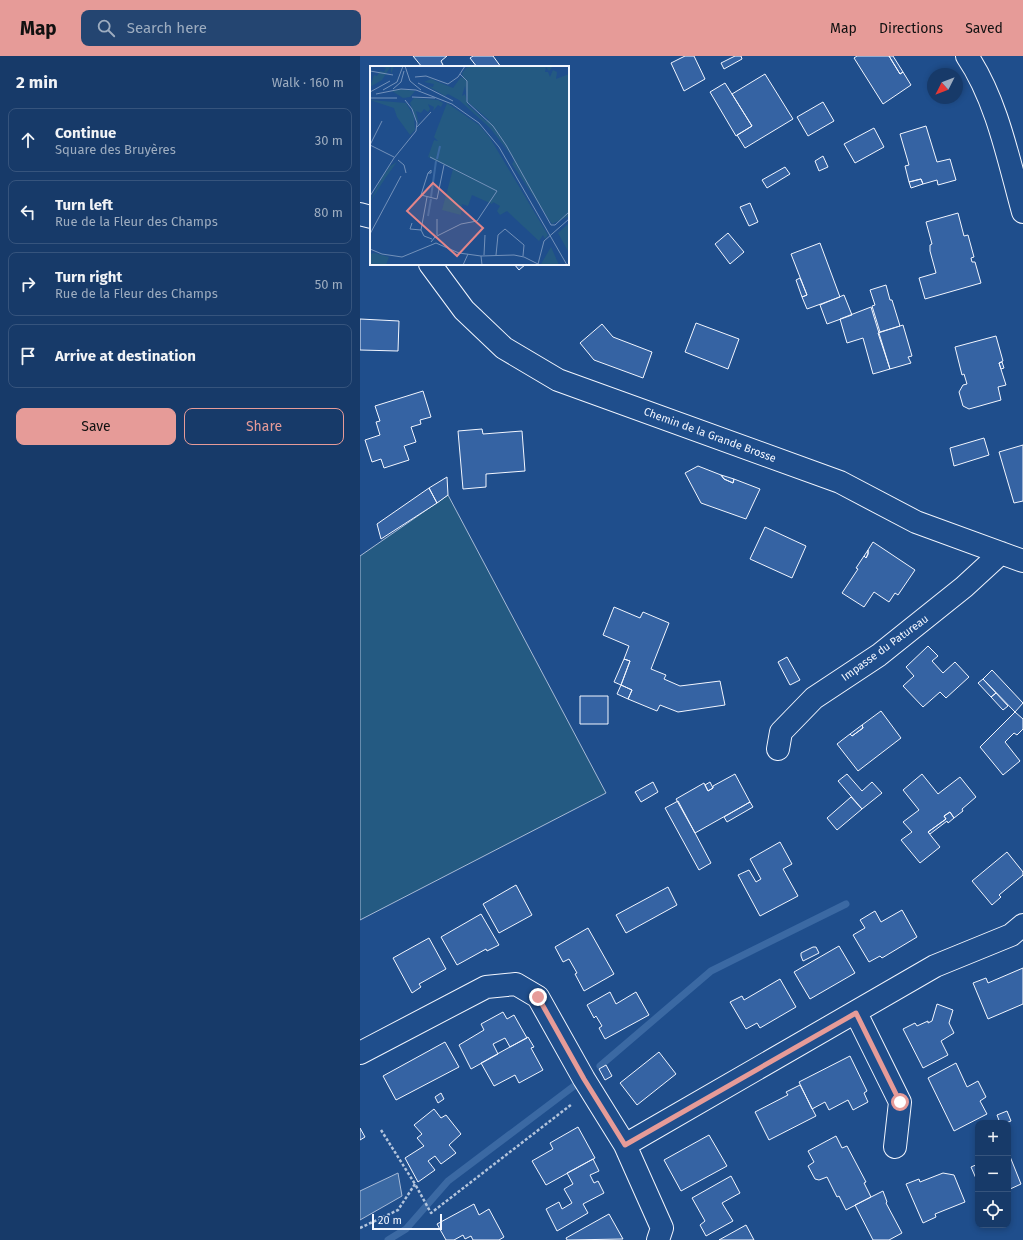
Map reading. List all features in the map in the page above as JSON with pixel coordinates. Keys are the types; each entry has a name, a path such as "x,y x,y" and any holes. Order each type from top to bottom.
{"street":[{"path":"967,56 995,113 1023,212"},
{"path":"360,214 370,218"},
{"name":"Chemin de la Grande Brosse","path":"431,265 464,310 504,348 558,380 840,482 916,522 1023,561"},
{"name":"Impasse du Patureau","path":"778,748 781,732 814,698 879,655 964,587 1001,553"},
{"path":"625,1145 935,966 1011,935 1023,925"},
{"path":"360,1053 486,987 516,984 538,997 592,1092 625,1145 662,1228 658,1240"},
{"path":"856,1013 900,1102 895,1147"}],"path":[{"path":"381,1130 415,1184 431,1213 575,1102 592,1092"},
{"path":"360,1228 398,1210 415,1184"}],"shaded area":[{"path":"448,495 606,793 360,920 360,556"},
{"path":"398,1173 402,1196 360,1220 360,1191"}],"building":[{"path":"413,56 447,56 441,61 443,65 442,66 421,66"},
{"path":"473,56 493,56 500,66 476,66 470,58"},
{"path":"685,56 694,56 705,79 684,91 671,63"},
{"path":"735,56 741,56 742,59 724,69 721,63"},
{"path":"857,56 889,56 900,74 903,72 911,85 883,104 854,58"},
{"path":"889,56 893,56 903,72 900,74"},
{"path":"765,74 793,119 745,148 737,135 752,126 732,94"},
{"path":"725,83 752,126 736,136 710,92"},
{"path":"823,102 834,121 808,136 797,117"},
{"path":"926,126 937,162 950,159 956,180 938,185 937,180 923,184 921,179 909,182 905,166 909,165 900,134"},
{"path":"874,128 884,147 855,163 844,144"},
{"path":"823,156 828,167 819,171 815,161"},
{"path":"785,167 790,174 767,188 762,180"},
{"path":"921,179 923,184 911,188 909,182"},
{"path":"750,203 758,222 749,226 740,207"},
{"path":"958,213 964,236 968,235 974,257 971,258 972,262 975,262 981,283 925,299 919,278 936,273 930,251 930,245 932,244 926,222"},
{"path":"728,233 744,252 730,264 715,244"},
{"path":"820,243 840,297 807,309 802,297 807,295 791,254"},
{"path":"515,265 525,265 519,270"},
{"path":"800,278 807,295 802,297 796,280"},
{"path":"886,285 900,326 880,332 872,306 875,305 870,290"},
{"path":"844,295 852,315 827,324 820,305"},
{"path":"871,307 890,369 873,374 863,338 847,343 840,319"},
{"path":"360,319 399,321 398,351 360,350"},
{"path":"696,323 739,339 728,369 685,352"},
{"path":"602,324 613,337 652,352 643,378 594,360 580,343"},
{"path":"903,325 912,356 908,357 911,363 890,369 878,333"},
{"path":"996,336 1003,361 999,363 1006,385 998,387 1001,400 969,409 963,406 959,392 963,385 967,384 964,374 962,375 955,347"},
{"path":"1002,362 1004,368 1001,369 999,363"},
{"path":"423,391 431,417 420,420 421,424 411,427 416,442 404,446 409,460 384,468 381,459 372,462 365,440 380,435 376,422 380,421 375,406"},
{"path":"482,429 483,434 522,431 525,471 486,474 486,487 463,489 458,431"},
{"path":"984,438 989,455 954,466 950,448"},
{"path":"1023,445 1023,501 1014,503 999,452"},
{"path":"698,466 721,475 724,479 733,483 734,479 760,489 746,519 701,503 685,473"},
{"path":"721,475 734,479 733,483 724,479"},
{"path":"447,477 448,495 437,503 429,488"},
{"path":"429,488 437,503 381,539 377,524"},
{"path":"765,527 806,546 792,578 750,559"},
{"path":"873,542 915,570 898,595 895,593 889,602 874,592 864,607 842,593 858,569 856,568 864,556 866,558 868,550"},
{"path":"868,550 868,554 866,558 864,556"},
{"path":"614,607 640,618 643,612 669,623 651,669 666,675 664,679 680,686 720,681 725,705 678,712 660,705 657,711 628,699 632,690 621,685 630,661 624,659 629,646 603,635"},
{"path":"928,646 938,656 932,661 943,673 955,662 969,677 946,698 940,692 923,707 903,686 914,676 906,667"},
{"path":"787,657 800,680 790,685 778,662"},
{"path":"624,659 630,661 621,685 614,682"},
{"path":"992,670 1023,703 1015,712 983,679"},
{"path":"983,679 996,693 991,697 978,683"},
{"path":"621,685 632,690 628,699 617,694"},
{"path":"996,693 1008,706 1003,710 991,697"},
{"path":"580,696 608,696 608,724 580,724"},
{"path":"881,711 901,738 858,771 837,744 850,734 852,736 863,728 862,725"},
{"path":"1015,712 1023,719 1023,729 1017,735 1014,733 1005,742 1020,761 1003,775 980,747"},
{"path":"862,725 863,728 852,736 850,734"},
{"path":"735,774 750,802 695,833 676,799 704,783 708,791 713,788 713,786"},
{"path":"847,774 862,791 872,782 882,793 862,809 838,781"},
{"path":"922,774 938,794 960,777 976,797 954,818 950,812 944,816 946,819 928,832 940,847 920,863 901,840 912,832 903,822 919,810 903,790"},
{"path":"653,782 658,792 641,802 635,792"},
{"path":"710,782 713,788 708,791 705,785"},
{"path":"851,797 862,809 837,830 827,818"},
{"path":"678,801 711,863 699,870 665,808"},
{"path":"750,802 753,807 727,822 724,817"},
{"path":"950,812 954,818 948,823 947,821 930,834 928,832 946,819 944,816"},
{"path":"780,842 792,864 783,869 798,896 760,916 738,875 749,870 756,882 761,879 750,859"},
{"path":"1007,852 1023,872 1023,875 999,895 1001,897 992,905 972,881"},
{"path":"516,885 532,915 499,933 483,904"},
{"path":"668,887 677,905 626,933 616,915"},
{"path":"902,910 917,937 882,958 880,956 869,962 853,935 865,928 860,920 875,911 881,922"},
{"path":"481,914 499,945 487,951 486,949 457,965 441,937"},
{"path":"588,928 614,974 584,991 575,974 577,973 569,959 563,962 555,947"},
{"path":"429,938 446,969 419,984 421,987 412,993 393,958"},
{"path":"839,946 855,973 810,999 794,972"},
{"path":"816,947 819,953 803,961 801,953"},
{"path":"1023,968 1023,1004 988,1019 973,983 986,978 988,983"},
{"path":"780,979 796,1007 760,1028 757,1023 746,1029 730,1002 742,996 744,1000"},
{"path":"610,992 616,1004 636,992 649,1015 605,1039 599,1028 602,1026 596,1016 594,1018 587,1005"},
{"path":"937,1004 953,1010 949,1023 954,1033 941,1041 948,1055 923,1068 903,1029 915,1023 917,1026 928,1021 928,1023 932,1021"},
{"path":"503,1012 507,1019 514,1015 527,1038 510,1047 505,1038 493,1044 498,1054 471,1069 459,1045 484,1030 481,1024"},
{"path":"528,1037 534,1047 531,1048 543,1070 519,1083 515,1075 494,1086 481,1063"},
{"path":"445,1042 459,1067 396,1100 383,1076"},
{"path":"659,1052 676,1074 637,1105 620,1083"},
{"path":"850,1056 867,1091 864,1093 868,1102 853,1110 848,1100 829,1110 825,1102 812,1109 799,1082"},
{"path":"956,1063 967,1087 978,1081 986,1097 980,1101 987,1114 954,1131 928,1078"},
{"path":"606,1065 612,1076 605,1080 599,1069"},
{"path":"800,1085 816,1116 769,1140 755,1112 788,1095 786,1092"},
{"path":"441,1093 444,1099 438,1103 435,1097"},
{"path":"434,1109 441,1118 446,1115 461,1134 449,1145 456,1153 441,1164 435,1156 428,1161 435,1170 418,1182 405,1158 424,1146 417,1138 422,1134 414,1125"},
{"path":"1007,1111 1011,1120 999,1120 997,1115"},
{"path":"578,1127 595,1158 546,1185 532,1161 553,1149 550,1143"},
{"path":"360,1128 365,1137 360,1140"},
{"path":"709,1135 727,1166 681,1191 664,1160"},
{"path":"836,1136 842,1148 847,1146 866,1182 864,1183 871,1197 846,1210 839,1196 837,1197 827,1177 819,1180 815,1179 808,1166 814,1162 808,1151"},
{"path":"593,1159 599,1171 590,1175 594,1183 598,1181 604,1193 583,1204 588,1213 557,1231 546,1209 559,1202 562,1209 572,1203 564,1189 573,1184 567,1173"},
{"path":"1011,1159 1021,1184 1011,1189"},
{"path":"975,1165 975,1176 971,1167"},
{"path":"943,1173 954,1175 965,1202 935,1214 936,1217 923,1223 906,1184 919,1179 920,1182"},
{"path":"731,1176 740,1193 722,1203 733,1221 706,1236 700,1225 705,1221 692,1198"},
{"path":"883,1191 887,1202 886,1203 902,1233 889,1240 873,1240 855,1205"},
{"path":"474,1204 479,1215 489,1209 504,1237 499,1240 473,1240 471,1236 465,1239 463,1235 454,1240 446,1240 437,1224"},
{"path":"609,1214 623,1239 567,1240 566,1238"},
{"path":"746,1225 754,1240 719,1240"}],"waterway":[{"path":"600,1066 711,971 846,904"},
{"path":"388,1240 406,1229 448,1181 574,1086"}],"route":[{"path":"538,997 584,1079 625,1145 856,1013 900,1102"}]}
